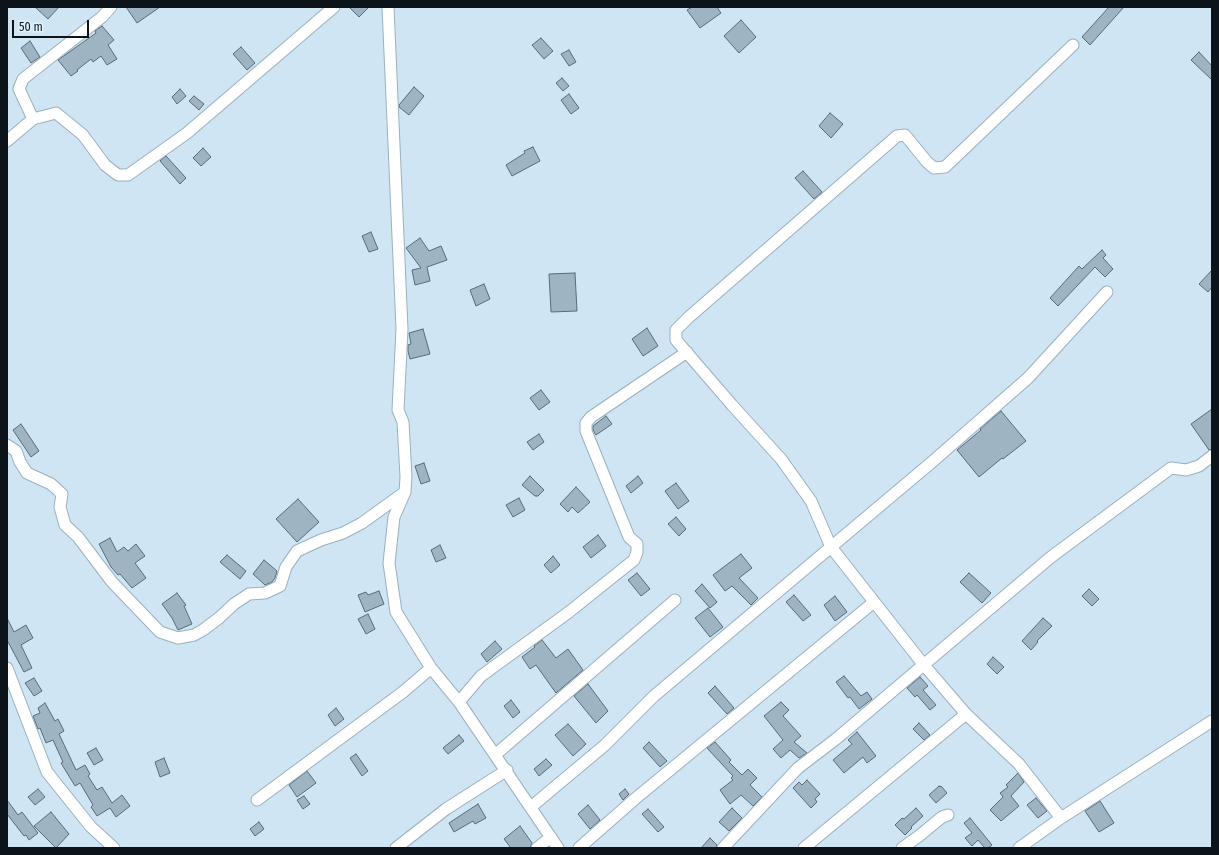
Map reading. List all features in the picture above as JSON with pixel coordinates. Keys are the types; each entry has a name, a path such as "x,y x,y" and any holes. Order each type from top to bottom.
{"street":[{"path":"33,119 19,89 23,79 102,17 112,7"},
{"path":"7,141 33,119 56,113 83,135 105,165 118,175 128,176 187,133 334,7"},
{"path":"399,7 389,10 402,329 398,410 404,429 406,477 406,492 394,517 390,563 396,612 431,668 459,702 507,770 558,848"},
{"path":"1061,818 1019,764 966,714 923,664 874,602 831,547 811,500 781,459 732,406 676,340 676,330 707,301 897,136 905,135 927,162 934,168 945,167 1073,45"},
{"path":"531,808 606,745 654,696 932,462 1028,378 1107,292"},
{"path":"459,702 481,676 569,612 634,560 637,552 637,544 629,537 586,431 586,423 590,417 687,352"},
{"path":"7,445 16,451 20,462 27,473 51,484 62,494 60,507 65,524 78,537 112,582 160,632 178,638 194,635 203,630 234,604 249,594 265,593 280,586 286,567 298,551 321,540 343,533 362,523 406,492"},
{"path":"723,848 798,768 836,739 1051,557 1171,468 1186,470 1199,466 1212,456"},
{"path":"495,755 675,600"},
{"path":"579,848 642,793 874,602"},
{"path":"7,668 47,772 91,827 114,848"},
{"path":"257,800 403,692 431,668"},
{"path":"804,848 966,714"},
{"path":"1019,848 1061,818 1212,721"},
{"path":"396,848 446,809 507,770"},
{"path":"902,848 942,817 948,815"},
{"path":"537,848 551,837"}],"building":[{"path":"35,7 59,7 48,19"},
{"path":"126,7 160,7 137,23"},
{"path":"349,7 369,7 359,17"},
{"path":"692,7 717,7 721,13 700,28 687,10"},
{"path":"1109,7 1124,7 1090,45 1082,37"},
{"path":"741,20 756,37 739,53 724,36"},
{"path":"102,26 114,40 108,45 117,59 107,65 101,56 93,62 91,59 71,76 58,60 96,33 95,31"},
{"path":"541,38 553,51 544,59 532,45"},
{"path":"30,41 40,57 31,63 21,48"},
{"path":"241,47 255,63 247,70 233,54"},
{"path":"569,50 576,62 569,66 561,54"},
{"path":"1199,52 1212,66 1212,80 1191,60"},
{"path":"562,78 569,86 563,91 556,83"},
{"path":"414,87 424,96 409,115 399,107 399,105"},
{"path":"180,89 186,96 177,104 172,97"},
{"path":"569,94 579,108 571,114 561,100"},
{"path":"194,96 204,104 199,110 189,101"},
{"path":"830,113 843,124 831,138 819,126"},
{"path":"533,147 540,161 512,176 506,165 525,153 524,151"},
{"path":"203,148 211,157 201,166 193,158"},
{"path":"166,156 186,178 180,184 160,161"},
{"path":"803,171 822,192 814,199 795,178"},
{"path":"371,232 378,249 369,252 362,236"},
{"path":"420,238 429,251 441,246 447,260 427,267 430,281 415,285 412,270 421,268 406,248"},
{"path":"1102,250 1106,255 1103,258 1113,269 1105,277 1095,267 1058,306 1050,298 1079,266 1082,269"},
{"path":"1212,270 1212,287 1208,292 1199,284"},
{"path":"575,273 577,311 551,312 549,274"},
{"path":"484,284 490,299 476,306 470,290"},
{"path":"647,328 658,346 643,356 632,339"},
{"path":"423,329 430,354 410,359 408,351 408,345 411,344 409,333"},
{"path":"541,390 550,402 539,410 530,398"},
{"path":"1212,409 1212,449 1209,450 1191,424"},
{"path":"1001,411 1026,441 979,477 957,450"},
{"path":"606,416 612,424 596,435 593,430 593,426"},
{"path":"21,424 39,451 31,457 13,430"},
{"path":"539,434 544,442 533,450 527,442"},
{"path":"424,463 430,481 421,484 415,466"},
{"path":"530,476 544,490 538,496 535,496 522,485"},
{"path":"638,476 643,483 631,493 626,486"},
{"path":"676,483 689,501 678,509 665,491"},
{"path":"576,487 590,502 578,513 572,507 568,512 560,504"},
{"path":"519,498 525,510 513,517 506,505"},
{"path":"298,499 319,522 297,542 276,519"},
{"path":"676,517 686,529 679,536 668,524"},
{"path":"598,535 606,546 591,558 583,547"},
{"path":"110,538 117,552 124,547 128,551 136,544 145,556 135,563 146,578 132,588 120,574 118,575 111,567 99,544"},
{"path":"440,545 446,558 436,562 431,550"},
{"path":"741,554 752,568 739,578 758,598 751,605 732,586 725,591 713,575"},
{"path":"227,555 246,571 240,579 220,562"},
{"path":"553,556 560,565 551,573 544,565"},
{"path":"264,560 277,571 272,582 265,585 253,574"},
{"path":"637,573 650,589 641,596 628,580"},
{"path":"969,573 991,593 982,603 960,582"},
{"path":"702,584 717,602 710,608 695,591"},
{"path":"1089,589 1099,599 1092,606 1082,596"},
{"path":"379,591 384,604 365,612 358,595 366,592 368,595"},
{"path":"177,593 186,605 184,606 192,624 178,630 162,604"},
{"path":"794,595 811,615 803,621 786,602"},
{"path":"835,596 847,612 835,621 824,605"},
{"path":"708,608 723,627 710,637 695,618"},
{"path":"368,614 375,629 366,634 358,619"},
{"path":"7,618 14,632 26,625 33,638 21,645 32,668 24,672 7,640"},
{"path":"1043,618 1052,626 1037,641 1038,642 1031,650 1022,641"},
{"path":"542,640 556,658 568,649 583,670 556,693 536,665 530,669 522,657"},
{"path":"495,641 502,649 487,662 481,654"},
{"path":"993,657 1004,667 997,674 987,664"},
{"path":"844,676 861,696 867,692 872,699 859,709 850,697 848,698 836,682"},
{"path":"920,677 928,686 923,690 936,705 930,710 917,695 915,697 907,688"},
{"path":"34,678 42,691 34,696 25,683"},
{"path":"588,684 608,711 596,723 574,696"},
{"path":"715,686 734,708 727,714 708,693"},
{"path":"511,700 520,712 513,718 504,706"},
{"path":"781,702 789,710 783,716 801,736 794,742 807,753 799,758 790,750 781,758 773,749 783,740 764,716"},
{"path":"45,703 55,721 58,719 64,731 59,734 76,770 85,765 90,774 88,776 97,790 102,787 112,803 122,795 130,806 116,817 110,808 97,816 91,807 93,805 80,783 75,786 61,763 63,762 53,740 46,743 33,716 40,713 38,708"},
{"path":"336,708 344,719 335,726 328,715"},
{"path":"919,723 930,735 924,740 913,729"},
{"path":"568,724 586,744 573,756 555,735"},
{"path":"857,732 876,756 867,763 863,757 844,773 833,760 852,744 848,740"},
{"path":"459,735 464,741 448,754 443,748"},
{"path":"649,742 667,761 660,767 643,748"},
{"path":"715,742 731,760 729,762 742,775 748,769 757,778 750,785 762,797 753,806 741,795 730,804 720,790 733,780 731,778 733,776 707,748"},
{"path":"96,748 103,760 94,765 87,753"},
{"path":"356,754 368,771 362,776 350,758"},
{"path":"164,758 170,773 160,777 155,762"},
{"path":"546,759 552,765 539,776 534,769"},
{"path":"307,771 316,783 297,797 289,785"},
{"path":"1018,773 1024,782 1011,796 1019,806 1001,821 990,810 1003,797 1000,793 1008,787 1006,785"},
{"path":"807,780 820,794 815,799 817,802 811,808 793,788 799,782 802,785"},
{"path":"941,786 947,793 936,803 929,795"},
{"path":"38,789 45,797 35,805 28,797"},
{"path":"625,789 629,794 623,800 619,794"},
{"path":"304,796 310,804 303,809 297,800"},
{"path":"1036,798 1047,811 1038,818 1027,805"},
{"path":"7,800 18,815 22,812 38,833 29,840 26,835 24,836 7,814"},
{"path":"1100,801 1114,823 1099,832 1085,811"},
{"path":"478,804 486,818 475,824 473,821 454,832 449,823"},
{"path":"588,805 600,820 590,829 578,814"},
{"path":"732,808 742,818 729,831 719,822"},
{"path":"916,808 923,816 905,835 895,825"},
{"path":"648,809 664,827 658,832 642,814"},
{"path":"51,812 69,834 56,848 34,826"},
{"path":"970,818 992,845 988,848 985,848 978,840 972,846 965,838 972,833 964,823"},
{"path":"259,822 264,829 255,836 250,829"},
{"path":"520,826 532,843 530,848 511,848 504,839"},
{"path":"710,838 717,845 716,848 701,848"}]}
